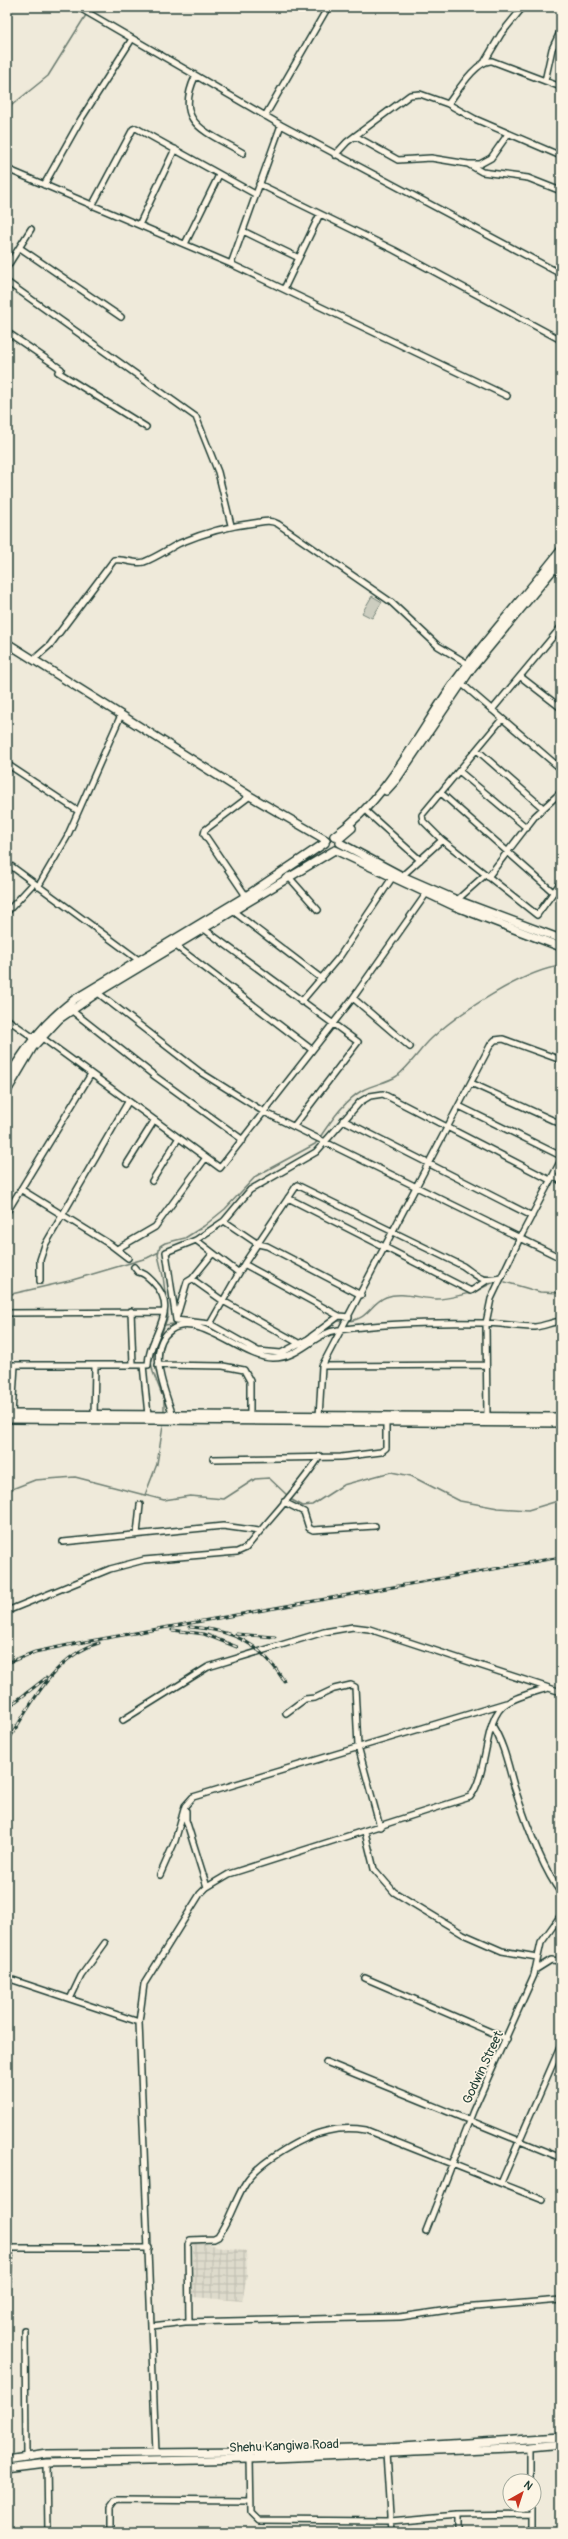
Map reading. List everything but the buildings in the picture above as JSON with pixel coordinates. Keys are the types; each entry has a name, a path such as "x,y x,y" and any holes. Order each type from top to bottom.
{"main road":[{"path":"7,1078 38,1038 71,1010 288,876 334,851 337,840 380,792 468,664 561,550"},
{"path":"337,840 368,812 396,780 461,683 561,560"},
{"path":"7,643 250,796 325,841"},
{"path":"7,1091 50,1018 75,999 246,896 325,841 337,840 402,876 456,900 561,939"},
{"path":"325,841 326,848 426,894 561,947"},
{"path":"94,1417 148,1415 250,1416 386,1423 561,1417"},
{"path":"9,1416 319,1420 487,1420 561,1423"},
{"name":"Shehu Kangiwa Road","path":"7,2460 26,2457 386,2448 561,2437"},
{"name":"Shehu Kangiwa Road","path":"7,2468 47,2463 250,2459 530,2448 561,2444"}],"street":[{"path":"78,7 335,155 561,274"},
{"path":"265,116 328,7"},
{"path":"448,104 484,61 523,7"},
{"path":"545,81 552,49 561,30"},
{"path":"44,185 81,119 132,39"},
{"path":"484,61 492,61 561,87"},
{"path":"196,76 188,94 188,111 193,122 243,153"},
{"path":"335,155 355,136 410,95 420,94 448,104 465,114 508,134 561,156"},
{"path":"231,264 281,125"},
{"path":"92,206 133,129 138,128 255,194"},
{"path":"355,136 398,160 431,158 468,164 480,164 491,158 508,134"},
{"path":"139,225 175,149"},
{"path":"468,164 482,172 528,178 561,191"},
{"path":"7,169 231,264 507,396"},
{"path":"186,244 219,175"},
{"path":"259,184 394,250 561,340"},
{"path":"284,289 320,214"},
{"path":"7,267 31,230"},
{"path":"243,231 299,258"},
{"path":"20,248 121,317"},
{"path":"7,282 196,417 218,472 231,525"},
{"path":"7,332 60,370 146,427"},
{"path":"34,660 50,645 111,562 122,558 134,562 144,562 180,544 231,525 274,522 391,602 438,646 468,664"},
{"path":"554,569 561,574"},
{"path":"492,710 559,635 561,627"},
{"path":"521,677 561,708"},
{"path":"461,683 502,720 561,769"},
{"path":"38,887 63,845 121,715"},
{"path":"502,720 422,818 442,840 536,915 561,882"},
{"path":"477,750 543,808"},
{"path":"7,765 78,811"},
{"path":"459,771 527,828"},
{"path":"456,900 487,876 543,808 561,792"},
{"path":"441,793 553,892"},
{"path":"246,896 204,834 205,830 250,796"},
{"path":"368,812 420,860"},
{"path":"402,876 442,840"},
{"path":"7,863 33,884 140,961"},
{"path":"288,876 318,910"},
{"path":"301,1002 340,956 392,878"},
{"path":"7,912 33,884"},
{"path":"7,1019 91,1074 218,1168 222,1167 311,1050 353,998 426,894"},
{"path":"233,911 322,979"},
{"path":"204,928 301,1002 356,1039 357,1046 294,1126"},
{"path":"176,946 311,1050"},
{"path":"98,993 200,1072 264,1112 561,1258"},
{"path":"353,998 410,1047"},
{"path":"71,1010 156,1077 243,1140"},
{"path":"319,1420 322,1366 361,1295 491,1044 498,1039 509,1040 561,1060"},
{"path":"7,1212 22,1190 91,1074"},
{"path":"471,1083 561,1124"},
{"path":"176,1320 164,1255 168,1249 196,1240 224,1221 250,1190 309,1158 360,1102 370,1096 383,1094 447,1127 561,1181"},
{"path":"40,1281 41,1254 128,1102"},
{"path":"459,1106 561,1156"},
{"path":"343,1120 532,1216"},
{"path":"127,1164 154,1121"},
{"path":"152,1181 178,1139"},
{"path":"117,1249 155,1227 205,1159"},
{"path":"487,1420 486,1323 491,1299 520,1238 561,1160"},
{"path":"210,1324 244,1264 295,1186 298,1186 392,1233 463,1266 486,1281"},
{"path":"22,1190 117,1249 128,1258"},
{"path":"288,1198 471,1291 486,1281 501,1278"},
{"path":"224,1221 258,1244 267,1246 361,1295"},
{"path":"196,1240 239,1273"},
{"path":"176,1320 187,1282 192,1279 213,1253"},
{"path":"244,1264 339,1316 348,1318"},
{"path":"7,1365 148,1365 150,1351 162,1326 163,1312 161,1290 134,1267"},
{"path":"192,1279 223,1301 300,1344"},
{"path":"7,1313 131,1311 163,1312"},
{"path":"131,1311 133,1364"},
{"path":"176,1320 210,1324 258,1351 281,1353 300,1344 339,1316"},
{"path":"173,1416 158,1365 162,1344 168,1333 175,1328 190,1327 206,1329 252,1354 274,1358 295,1354 333,1331 343,1328 415,1324 486,1323 534,1327 561,1321"},
{"path":"9,1416 15,1365"},
{"path":"143,1365 148,1415"},
{"path":"158,1365 223,1366 244,1370 250,1381 250,1416"},
{"path":"322,1366 486,1365"},
{"path":"94,1417 95,1366"},
{"path":"213,1459 320,1456 341,1457 381,1452 386,1448 386,1423"},
{"path":"7,1611 110,1569 144,1560 237,1552 246,1548 285,1501 293,1495 320,1456"},
{"path":"285,1501 304,1512 309,1528 313,1530 375,1526"},
{"path":"137,1534 140,1505"},
{"path":"63,1542 223,1526 259,1531"},
{"path":"123,1720 208,1667 316,1634 353,1626 369,1629 561,1692"},
{"path":"286,1713 300,1701 315,1698 334,1689 353,1685 355,1687 358,1746 380,1828"},
{"path":"160,1875 175,1841 185,1806 193,1797 358,1746 506,1703 548,1688"},
{"path":"156,2453 139,2022 144,1984 207,1887 229,1874 380,1828 470,1797 480,1781 496,1714 506,1703"},
{"path":"492,1726 502,1744 514,1788 542,1858 561,1893"},
{"path":"185,1806 186,1820 207,1887"},
{"path":"365,1832 374,1869 394,1892 463,1934 502,1951 537,1957"},
{"name":"Godwin Street","path":"426,2231 470,2121 507,2040 536,1970 537,1957 547,1933 561,1914"},
{"path":"70,1999 81,1976 105,1942"},
{"path":"536,1970 551,1960 561,1961"},
{"path":"7,1978 139,2022"},
{"path":"365,1978 507,2040"},
{"path":"501,2183 561,2045"},
{"path":"326,2062 559,2157"},
{"path":"189,2322 188,2245 190,2240 214,2239 218,2237 247,2181 270,2160 288,2149 326,2131 354,2128 366,2130 453,2163 543,2200"},
{"path":"7,2293 9,2248 149,2248"},
{"path":"152,2326 189,2322 400,2316 462,2308 561,2300"},
{"path":"25,2331 26,2457"},
{"path":"530,2448 530,2473"},
{"path":"386,2453 391,2532"},
{"path":"250,2459 249,2501 252,2516 258,2520 390,2521 458,2515 531,2514 531,2532"},
{"path":"47,2463 48,2532"},
{"path":"110,2532 110,2508 115,2501 118,2500 249,2501"},
{"path":"458,2515 458,2532"}],"shaded area":[{"path":"372,596 382,602 372,618 362,613"},
{"path":"193,2242 246,2251 247,2276 242,2301 193,2297"}],"waterway":[{"path":"7,109 48,76 91,7"},
{"path":"320,1137 339,1111 351,1099 363,1090 397,1076 407,1067 432,1038 458,1017 493,994 529,975 561,966"},
{"path":"164,1410 164,1400 153,1372 151,1362 168,1316 163,1276 158,1255 160,1246 165,1243 185,1238 204,1226 225,1209 256,1176 315,1144 318,1140"},
{"path":"7,1295 69,1281 147,1258 159,1252"},
{"path":"476,1291 494,1282"},
{"path":"505,1282 540,1292 561,1293"},
{"path":"348,1321 361,1317 376,1303 392,1295 437,1299 450,1298 471,1293"},
{"path":"322,1333 338,1321 344,1321"},
{"path":"165,1325 181,1323"},
{"path":"205,1326 212,1328"},
{"path":"145,1495 157,1464 163,1426"},
{"path":"290,1499 303,1506 312,1505 343,1485 391,1472 411,1476 460,1501 498,1508 528,1510 561,1500"},
{"path":"7,1491 35,1480 75,1477 164,1500 190,1496 224,1499 255,1479 269,1478 288,1496"}],"railway":[{"path":"7,1663 35,1652 73,1644 561,1557"},
{"path":"190,1627 220,1631 233,1635 244,1641 266,1657 284,1681"},
{"path":"172,1630 204,1634 237,1647"},
{"path":"236,1634 275,1637"},
{"path":"8,1741 35,1697 56,1670 83,1649 99,1643"},
{"path":"7,1708 46,1678"}]}
